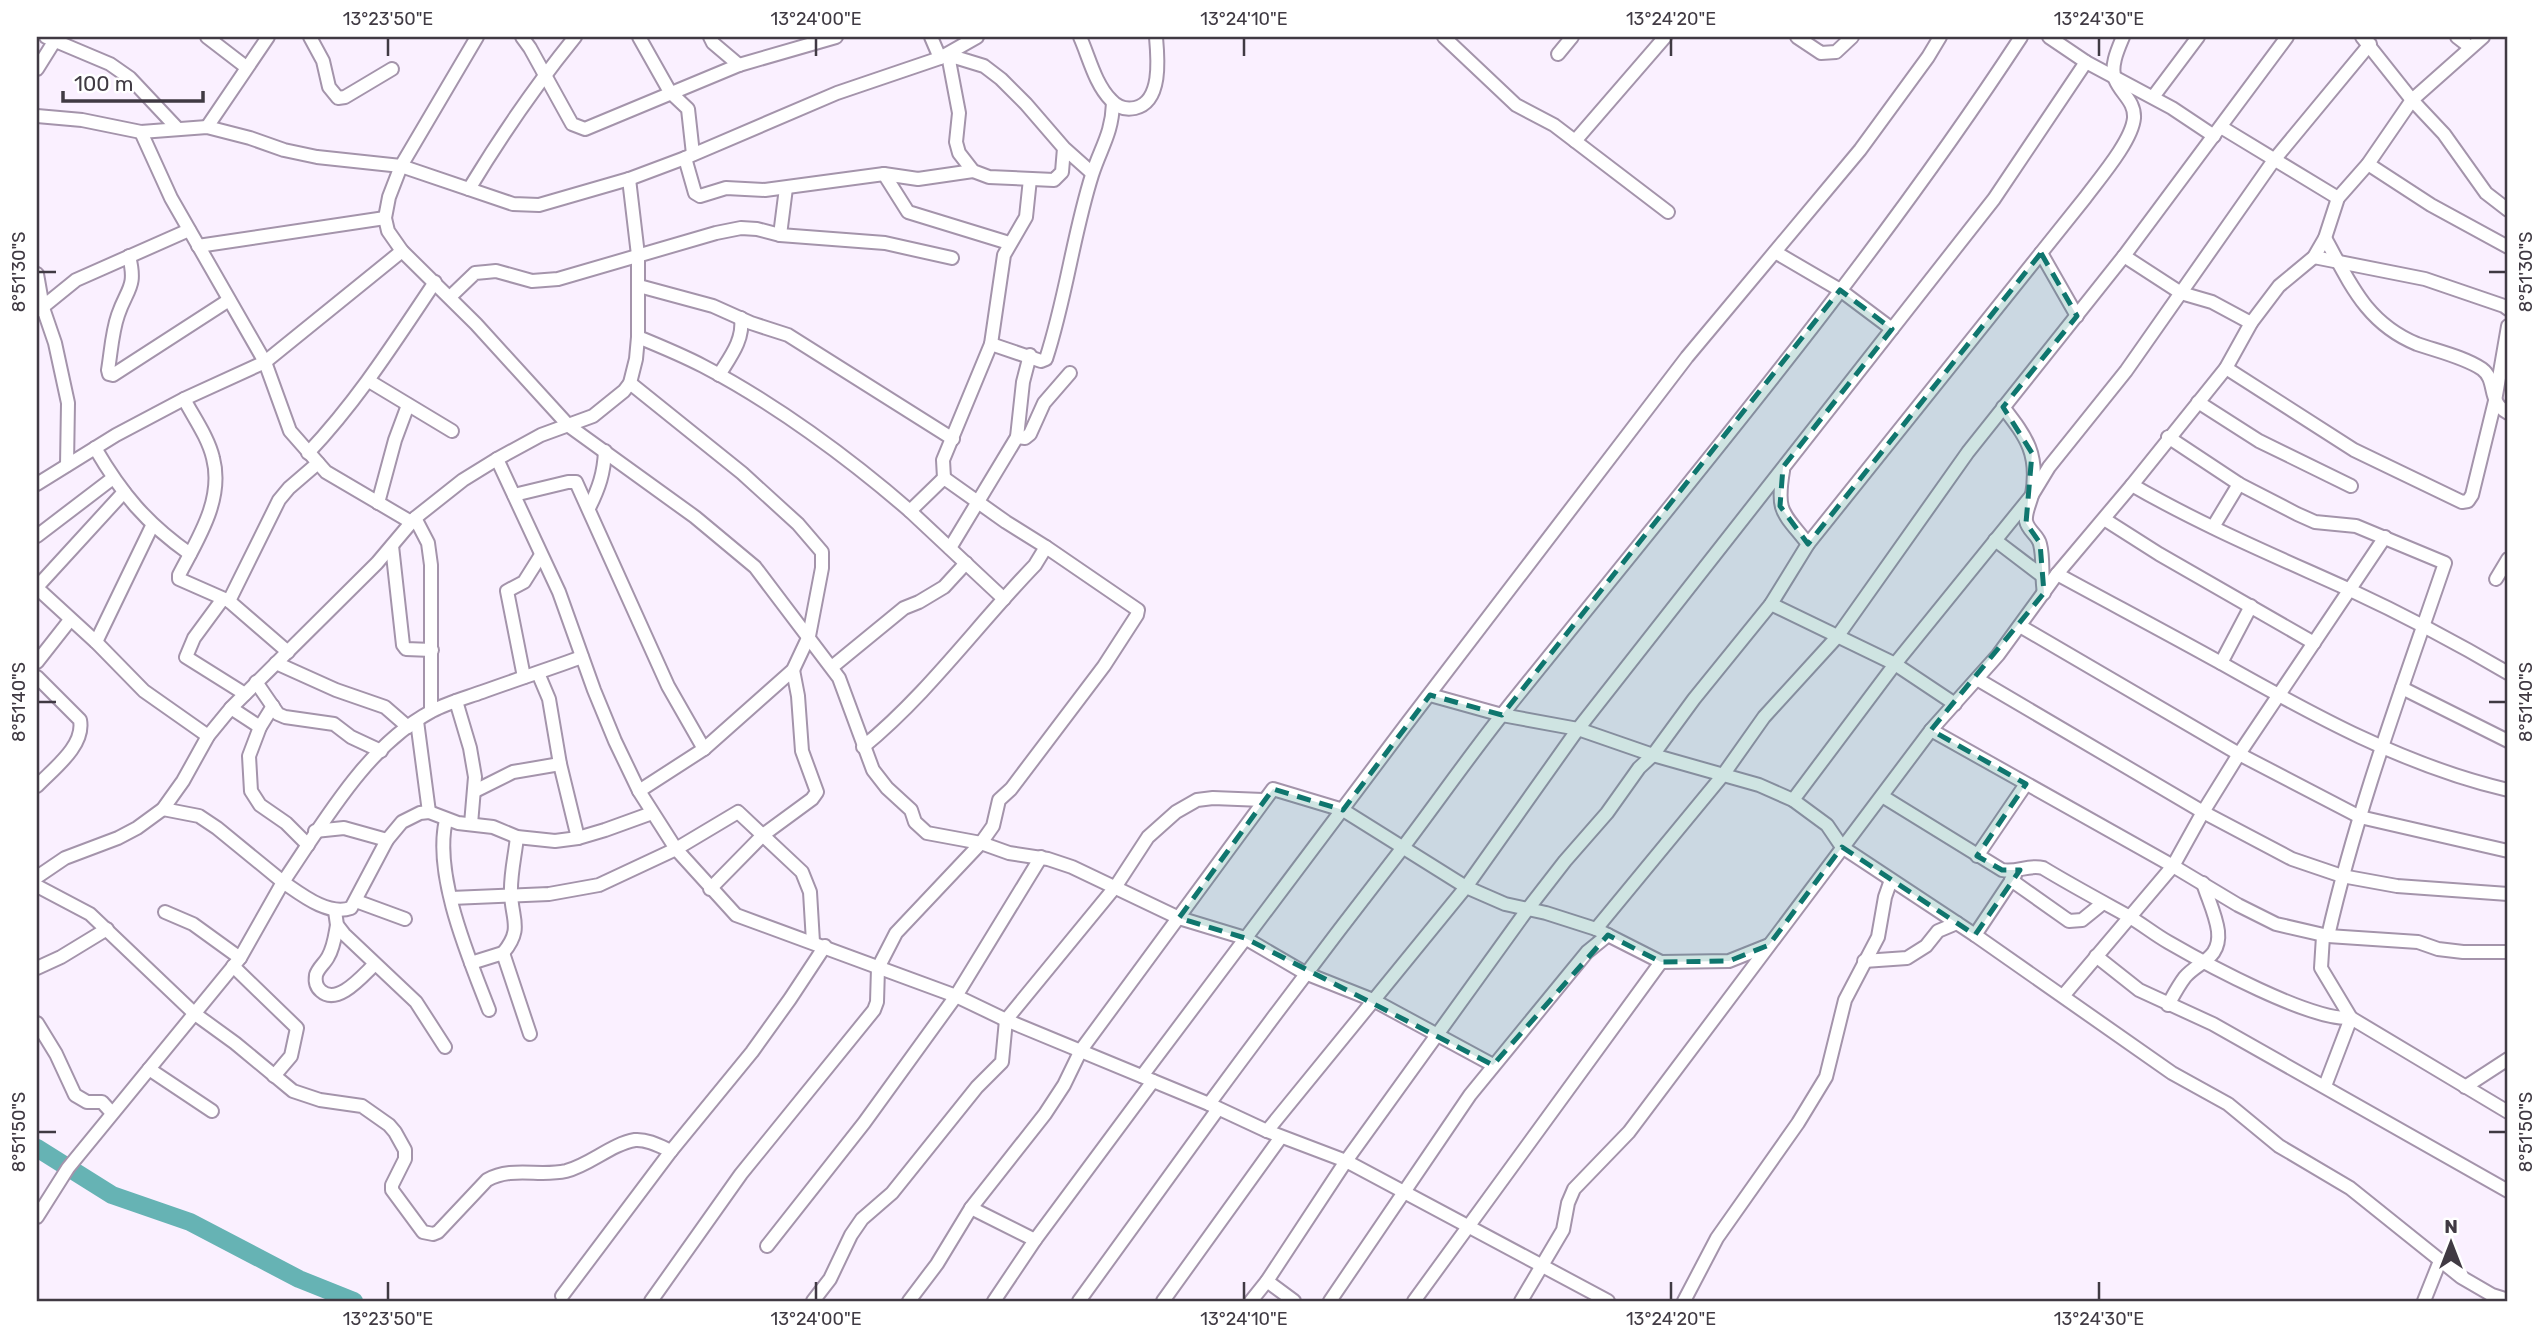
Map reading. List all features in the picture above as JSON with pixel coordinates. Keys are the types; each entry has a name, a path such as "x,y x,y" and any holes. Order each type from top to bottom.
{"street":[{"path":"207,37 246,67"},
{"path":"207,127 268,37"},
{"path":"310,37 323,61 329,87 338,98 345,97 392,69"},
{"path":"477,37 401,166 389,197 385,218 388,231 402,251 450,297 569,426 695,517 755,567 832,667 842,686 873,769 887,788 911,810 915,822 923,830 1072,867 1179,918 1244,938 1305,972 1373,1000 1438,1033 1493,1065"},
{"path":"522,37 572,124 585,129 739,65 836,37"},
{"path":"469,189 499,138 575,37"},
{"path":"639,37 670,92 688,109 689,156 697,196 726,188 750,191 786,188 884,174 918,179 973,171 989,177 1054,180 1062,172 1064,148"},
{"path":"710,37 713,43 739,65"},
{"path":"931,37 944,56 959,113 956,142 959,153 973,171"},
{"path":"37,116 82,120 141,132 207,127 317,157 401,166 513,204 539,205 629,179 689,156 837,93 944,56 977,37"},
{"path":"1080,37 1102,90 1112,103 1126,110 1144,106 1150,99 1158,64 1156,37"},
{"path":"1444,37 1516,106 1553,125 1668,212"},
{"path":"1558,54 1572,37"},
{"path":"1575,141 1665,37"},
{"path":"1797,37 1821,53 1836,52 1852,37"},
{"path":"994,1301 1244,938 1687,357 1860,150 1940,37"},
{"path":"1079,1301 1305,972 1502,715 1761,393 1840,290 1965,122 2021,37"},
{"path":"2049,37 2114,78 2274,160 2338,198"},
{"path":"1251,1301 1346,1161 1527,910 1607,813 1639,768 1654,755 1693,699 1772,604 1808,544 2085,198 2133,127 2131,102 2114,78 2115,62 2123,37"},
{"path":"2152,97 2198,37"},
{"path":"1330,1301 1470,1094 1587,952 1723,775 1764,717 1837,637 1968,452 2124,256 2287,37"},
{"path":"2457,37 2470,47"},
{"path":"1521,1301 1563,1230 1568,1203 1574,1189 1629,1132 1931,730 1977,679 2057,574 2226,368 2251,323 2279,286 2314,257 2325,237 2338,198 2368,164 2413,100 2483,37"},
{"path":"37,69 52,38 110,64 130,78 177,129"},
{"path":"1793,800 1895,664 2032,495 2049,467 2126,371 2274,160 2366,40 2413,100 2444,134 2486,193 2508,209"},
{"path":"944,56 984,66 1001,79 1064,148 1092,173"},
{"path":"1266,1131 1466,887 1578,729 1994,200 2086,62"},
{"path":"991,344 1043,361 1049,349 1092,173 1108,136 1112,103"},
{"path":"141,132 171,198 265,362 290,431 326,471 378,503 413,520 428,543 431,565 431,711"},
{"path":"2368,164 2431,205 2508,247"},
{"path":"884,174 908,212 1009,243"},
{"path":"37,877 65,858 118,838 163,808 183,781 208,736 231,708 392,546 413,520 463,480 526,442 593,416 614,401 630,383 636,359 639,286 629,179"},
{"path":"910,511 944,478 943,460 991,344 1004,255 1026,217 1030,179"},
{"path":"780,235 786,188"},
{"path":"198,246 385,218"},
{"path":"450,297 475,274 496,271 542,282 741,228 780,235 885,243 952,258"},
{"path":"40,310 76,280 189,230"},
{"path":"2325,237 2364,307 2382,326 2406,339 2480,368 2489,378 2495,401 2508,413"},
{"path":"37,484 95,448 184,399 265,362 402,251"},
{"path":"1775,252 1840,290 1892,329"},
{"path":"2041,253 2077,316"},
{"path":"129,256 132,267 131,286 118,314 108,370 110,374 229,300"},
{"path":"2124,256 2181,293 2211,302 2251,323"},
{"path":"2314,257 2425,279 2508,309"},
{"path":"37,274 40,310 55,344 68,403 67,465"},
{"path":"244,694 186,657 194,638 225,600 279,500 369,381 435,282"},
{"path":"639,286 678,296 745,323 788,335 953,439"},
{"path":"719,374 737,344 745,323"},
{"path":"2226,368 2354,450 2462,502 2468,501 2472,495 2495,401 2508,326"},
{"path":"638,337 719,374 878,483 1004,599"},
{"path":"950,548 1017,438 1023,382 1030,355"},
{"path":"1017,438 1025,438 1030,434 1044,403 1070,373"},
{"path":"369,381 452,431"},
{"path":"630,383 742,473 817,544 823,560 809,636 793,670 704,749 639,791"},
{"path":"184,399 207,442 215,469 208,518 179,579 225,600 288,653"},
{"path":"2198,402 2259,441 2351,486"},
{"path":"378,503 395,440 408,405"},
{"path":"2003,407 2024,436 2032,453 2032,495 2026,523 2040,543 2044,593"},
{"path":"2168,438 2264,499 2315,522 2356,526 2445,563 2381,748 2342,876 2326,936 2321,968 2351,1018 2508,1112"},
{"path":"95,448 113,478 152,526 190,554"},
{"path":"589,508 601,484 605,451"},
{"path":"497,459 559,592 615,741 639,791 676,849 736,915 956,996 1006,1020 1214,1106 1266,1131 1346,1161 1608,1301"},
{"path":"1783,467 1780,506 1808,544"},
{"path":"37,536 113,478"},
{"path":"651,1301 741,1174 874,1010 877,1002 878,968 897,933 981,843 993,826 999,800 1074,707 1137,615 1138,610 1134,606 944,478"},
{"path":"514,495 576,482 668,686 704,749"},
{"path":"2213,527 2239,484"},
{"path":"2132,485 2167,506 2349,589 2508,673"},
{"path":"124,492 37,588 144,691 208,736"},
{"path":"2104,519 2159,555 2314,643"},
{"path":"96,642 152,526"},
{"path":"2063,996 2173,866 2239,754 2385,537"},
{"path":"1995,540 2041,575"},
{"path":"392,546 402,645 406,649 432,650"},
{"path":"863,747 904,711 1035,565 1046,547"},
{"path":"524,677 507,591 524,582 541,555"},
{"path":"2496,579 2508,559"},
{"path":"832,667 904,608 944,587 966,563"},
{"path":"2057,574 2277,696 2381,748 2430,768 2508,790"},
{"path":"1772,604 1895,664 1955,704"},
{"path":"2221,663 2251,606"},
{"path":"37,662 70,620"},
{"path":"2020,626 2239,754 2360,817 2508,851"},
{"path":"37,1217 68,1168 236,962 283,882 343,793 381,751 431,711 582,657"},
{"path":"276,663 385,708 413,724 429,812"},
{"path":"710,889 763,835 812,799 817,792 802,751 793,670"},
{"path":"538,673 549,699 560,764 578,838"},
{"path":"37,677 81,724 69,754 37,786"},
{"path":"1977,679 2203,812 2292,859 2342,876 2397,886 2508,894"},
{"path":"256,682 278,714 291,719 334,724 351,737 381,751"},
{"path":"2402,688 2508,741"},
{"path":"1430,695 1502,715 1578,729 1654,755 1759,785 1793,800 1827,825 1842,847 1975,935 2172,1073 2228,1104 2279,1146 2350,1188 2440,1261 2476,1286 2508,1300"},
{"path":"456,701 473,760 475,791 471,824"},
{"path":"273,706 260,727 249,756 251,791 260,805 286,823 308,845"},
{"path":"231,708 260,727"},
{"path":"1931,730 2267,920 2297,931 2326,936 2410,942 2463,952 2508,952"},
{"path":"475,791 513,772 560,764"},
{"path":"1977,856 2026,784"},
{"path":"909,1301 937,1264 971,1208 1045,1114 1064,1085 1081,1050 1271,791 1276,789 1343,810 1466,887 1505,904 1546,913 1602,932 1661,962 1729,961 1769,944"},
{"path":"1882,796 1977,856 2015,875 2069,921 2082,920 2103,903"},
{"path":"813,1301 830,1279 851,1235 862,1219 892,1192 977,1087 1002,1062 1006,1020 1116,886 1148,837 1187,806 1205,798 1264,800"},
{"path":"163,808 199,816 283,882 335,911 351,908 387,840 402,822 420,813 429,812 446,820 493,827 517,837 555,841 578,838 652,813"},
{"path":"451,898 549,894 598,885 676,849 734,812 743,813 796,866 808,885 819,944 790,999 752,1052 671,1151 562,1296"},
{"path":"446,820 444,854 451,898 489,1010"},
{"path":"294,833 344,828 387,840"},
{"path":"471,963 503,953 513,938 516,928 511,895 517,837"},
{"path":"767,1246 864,1123 956,996 1041,858"},
{"path":"1975,935 2015,875 2035,866 2043,868 2130,917 2166,941 2207,962 2319,1014 2340,1019 2351,1018"},
{"path":"1684,1301 1717,1238 1798,1124 1826,1077 1845,1000 1878,937 1891,880"},
{"path":"2168,1005 2184,979 2207,962 2216,946 2218,932 2203,884"},
{"path":"37,886 73,904 107,929 195,1014 293,1091 306,1097 362,1106 395,1132 405,1150 405,1159 392,1185 393,1190 423,1232 428,1234 438,1231 487,1180 496,1175 520,1171 553,1173 567,1170 631,1141 649,1142 671,1151"},
{"path":"356,901 405,919"},
{"path":"335,911 337,925 333,947 316,976 317,986 323,992 337,994 355,983 375,964"},
{"path":"1938,911 1938,931"},
{"path":"165,912 193,924 236,962 297,1028 291,1056 274,1076"},
{"path":"1864,961 1907,958 1926,946 1938,931 1957,923"},
{"path":"337,925 416,1002 445,1047"},
{"path":"37,968 107,929"},
{"path":"503,953 530,1034"},
{"path":"2096,956 2139,990 2213,1024 2508,1191"},
{"path":"1414,1301 1661,962"},
{"path":"2325,1086 2351,1018"},
{"path":"37,1023 56,1054 75,1095 87,1102 102,1102 112,1113"},
{"path":"2465,1087 2508,1059"},
{"path":"149,1069 212,1111"},
{"path":"1163,1301 1281,1137"},
{"path":"971,1208 1035,1240"},
{"path":"2424,1301 2440,1261"},
{"path":"1267,1281 1294,1301"}],"highlighted area":[{"path":"2041,253 2077,316 2003,407 2032,453 2026,523 2040,543 2044,593 1931,730 2026,784 1977,856 2002,870 2020,870 1975,935 1842,847 1769,945 1729,961 1661,962 1608,935 1493,1065 1245,938 1179,918 1273,789 1343,810 1430,695 1502,715 1840,290 1892,329 1783,467 1780,506 1808,544"}],"waterway":[{"path":"37,1148 112,1195 190,1222 299,1279 354,1301"}]}
